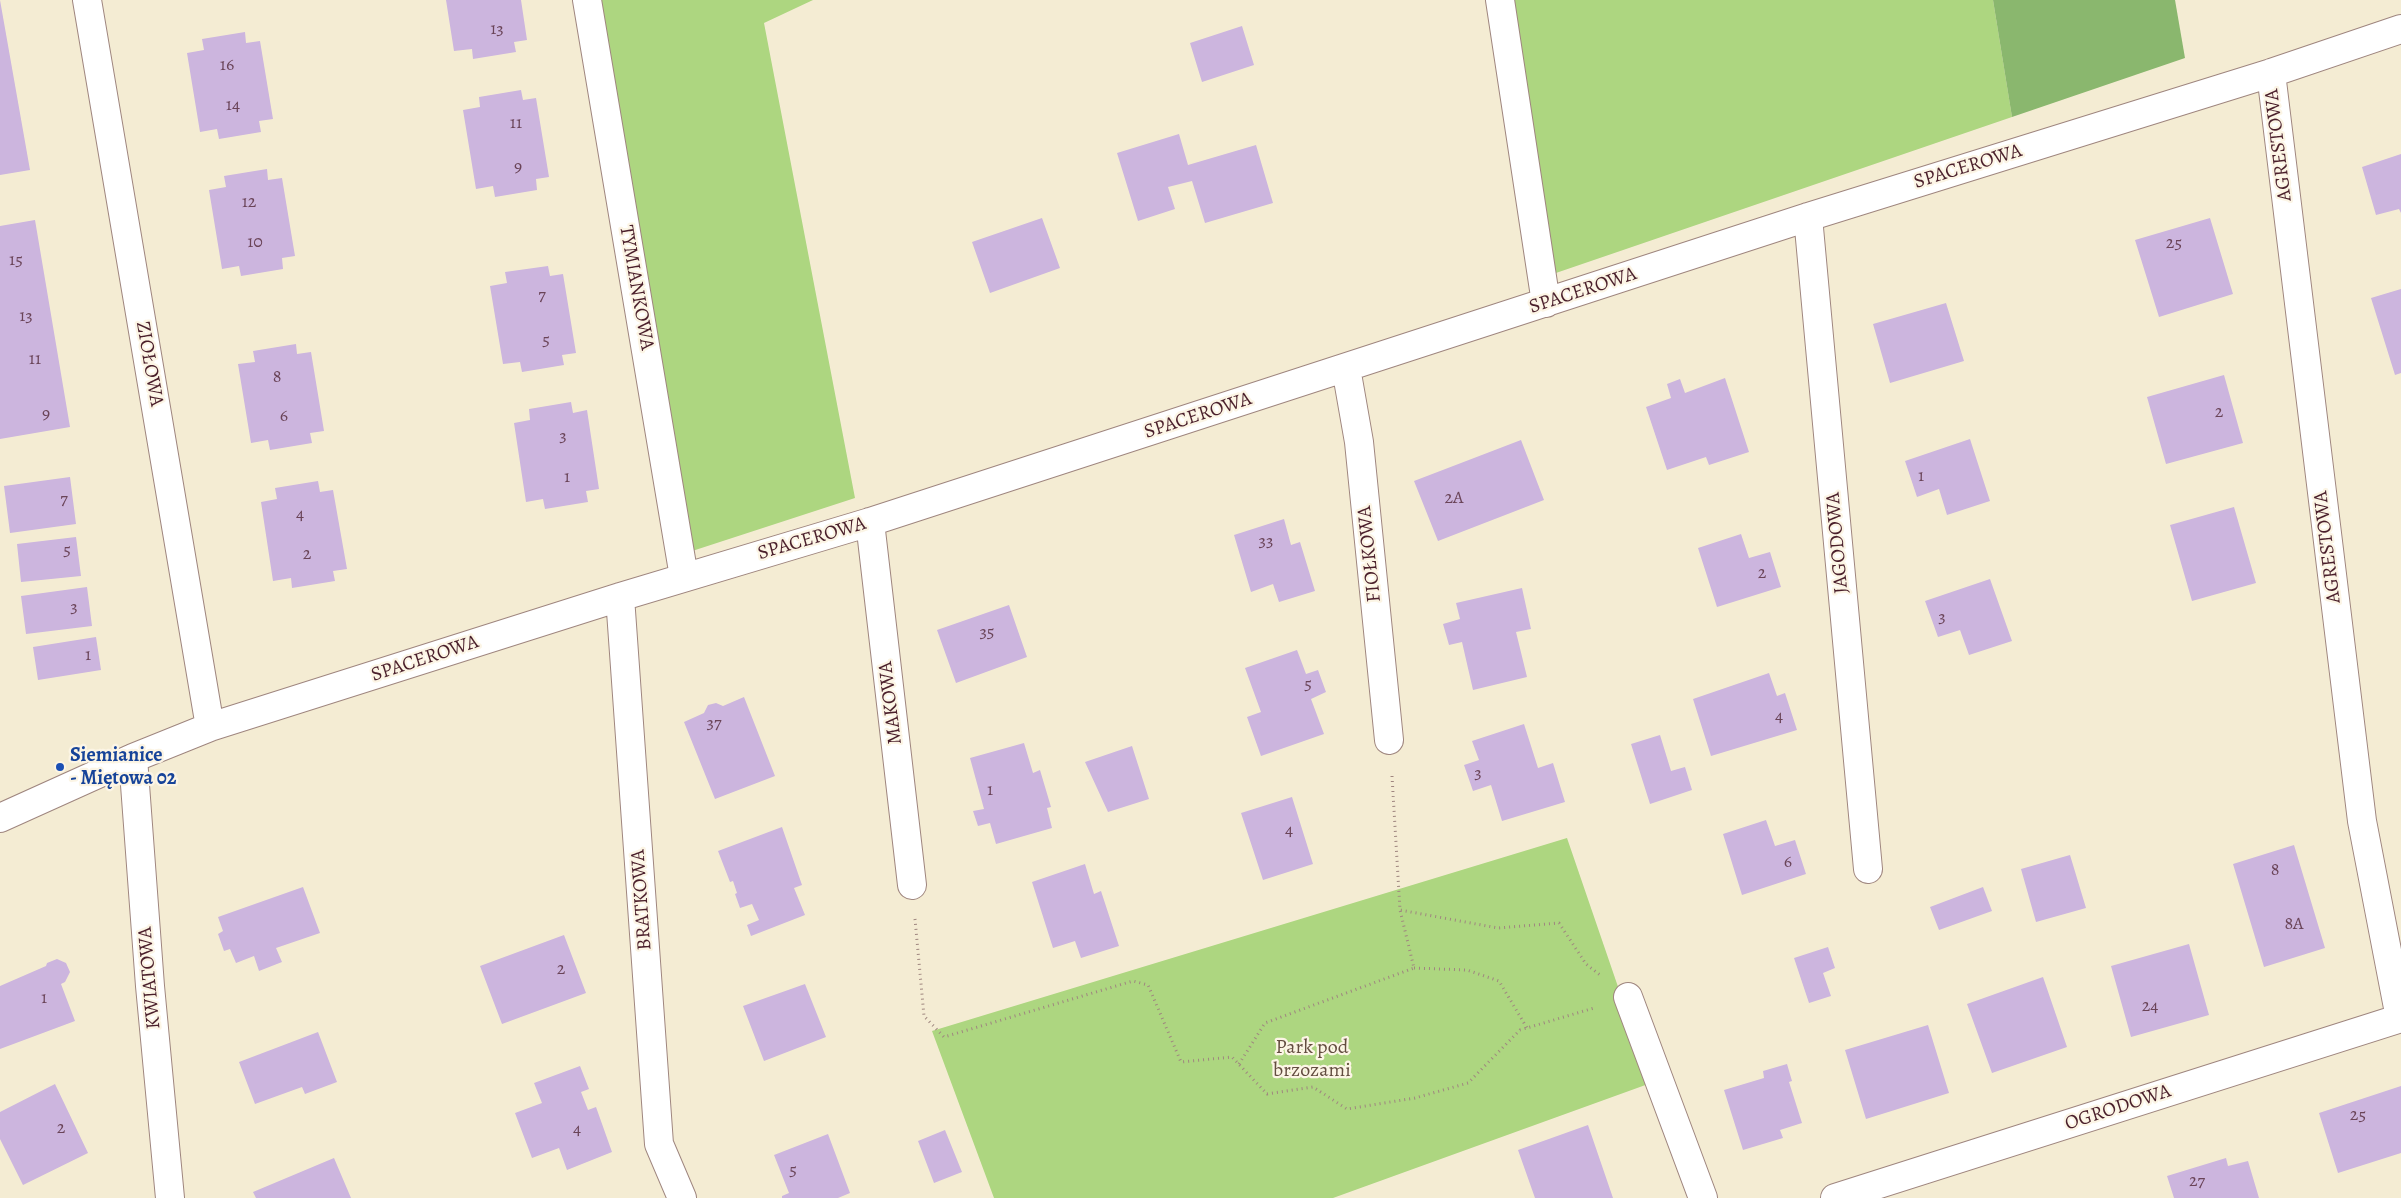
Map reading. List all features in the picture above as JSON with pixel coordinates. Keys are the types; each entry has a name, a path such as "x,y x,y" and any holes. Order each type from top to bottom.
{"street":[{"name":"ZIOŁOWA","path":"87,0 210,727"},
{"name":"TYMIANKOWA","path":"587,0 684,577"},
{"path":"1500,0 1546,303"},
{"name":"SPACEROWA","path":"0,818 133,758 210,727 684,577 870,522 1808,217 2271,73 2401,29"},
{"name":"AGRESTOWA","path":"2271,73 2362,821 2400,1018"},
{"name":"JAGODOWA","path":"1808,217 1868,869"},
{"name":"FIOŁKOWA","path":"1346,368 1359,442 1389,740"},
{"name":"MAKOWA","path":"870,522 912,885"},
{"name":"BRATKOWA","path":"620,597 659,1144 682,1198"},
{"name":"KWIATOWA","path":"133,758 150,986 170,1198"},
{"path":"1628,997 1703,1198"},
{"name":"OGRODOWA","path":"1835,1198 2400,1018"}],"path":[{"path":"1389,740 1400,910 1414,968"},
{"path":"912,885 924,1016 944,1037 1133,981 1148,985 1181,1062 1232,1058 1267,1094 1313,1087 1347,1109 1415,1098 1468,1083 1520,1030 1628,997"},
{"path":"1400,910 1498,928 1559,923 1586,964 1628,997"},
{"path":"1239,1064 1265,1023 1414,968 1467,970 1499,980 1527,1028"}],"green space":[{"path":"588,0 813,0 764,23 855,498 683,554"},
{"path":"1512,0 1993,0 2012,117 1553,274"},
{"path":"1993,0 2175,0 2185,58 2012,117"},
{"name":"Park pod brzozami","path":"1567,838 1651,1083 1333,1198 994,1198 932,1031"}],"building":[{"path":"0,0 30,170 0,175"},
{"path":"446,0 521,0 527,40 514,42 516,52 473,59 472,49 454,51"},
{"path":"1242,26 1254,65 1202,82 1190,43"},
{"path":"245,32 246,43 260,41 273,119 259,121 261,132 219,139 217,129 200,132 187,53 204,50 202,39"},
{"path":"521,90 523,100 536,98 549,177 536,179 537,190 495,197 493,186 476,189 463,110 480,107 479,97"},
{"path":"1179,134 1188,165 1256,145 1273,203 1205,223 1192,181 1168,187 1175,209 1138,221 1117,153"},
{"path":"2401,154 2401,213 2399,209 2376,215 2362,167"},
{"path":"267,169 268,180 282,178 295,256 282,258 283,269 241,276 239,266 222,269 209,190 226,187 224,176"},
{"path":"1042,218 1060,268 990,293 972,242"},
{"path":"2210,218 2233,294 2159,317 2135,240"},
{"path":"35,220 70,427 0,439 0,226"},
{"path":"548,266 550,276 563,274 576,353 562,355 564,365 522,372 520,362 503,364 490,286 507,283 505,272"},
{"path":"2401,289 2401,373 2395,375 2371,298"},
{"path":"1946,303 1964,361 1890,383 1873,324"},
{"path":"296,344 297,354 311,352 324,431 310,433 312,443 270,450 268,440 251,443 238,364 255,362 253,351"},
{"path":"2224,375 2243,443 2166,464 2147,397"},
{"path":"1725,378 1749,452 1709,465 1706,457 1667,470 1646,407 1671,398 1667,384 1680,379 1685,393"},
{"path":"571,402 573,413 587,410 599,489 586,491 588,502 545,509 543,499 526,502 514,423 530,420 529,409"},
{"path":"1970,439 1990,501 1947,515 1939,489 1917,497 1905,461"},
{"path":"1521,440 1544,500 1438,541 1414,481"},
{"path":"70,477 76,524 10,533 4,486"},
{"path":"318,481 320,492 333,490 347,569 333,571 335,581 292,588 291,578 273,581 261,502 277,499 275,488"},
{"path":"2234,507 2256,583 2192,601 2170,525"},
{"path":"1284,519 1291,545 1300,542 1315,591 1279,602 1273,584 1251,592 1234,535"},
{"path":"1741,534 1749,558 1770,552 1781,587 1717,607 1698,548"},
{"path":"76,537 81,576 21,582 17,544"},
{"path":"1990,579 2012,641 1969,655 1960,630 1938,637 1925,601"},
{"path":"87,587 92,626 26,634 21,596"},
{"path":"1522,588 1531,629 1516,632 1527,677 1473,690 1462,642 1449,645 1443,624 1460,619 1456,603"},
{"path":"1009,605 1027,657 956,683 937,630"},
{"path":"96,637 101,670 38,680 33,647"},
{"path":"1297,650 1306,674 1318,670 1326,692 1311,699 1324,734 1261,756 1247,717 1261,712 1245,668"},
{"path":"1769,673 1777,696 1785,693 1797,730 1711,756 1693,699"},
{"path":"744,697 775,776 715,799 684,722 704,713 708,705 716,703 723,706"},
{"path":"1524,724 1538,768 1553,763 1565,802 1502,821 1491,785 1473,791 1464,765 1479,760 1472,741"},
{"path":"1660,735 1671,771 1685,767 1692,790 1650,804 1631,744"},
{"path":"1024,743 1033,773 1040,770 1051,807 1047,808 1052,828 996,844 990,823 978,826 973,811 984,809 970,758"},
{"path":"1132,746 1149,799 1108,812 1085,762"},
{"path":"1292,797 1313,864 1263,880 1241,813"},
{"path":"1766,820 1775,846 1795,840 1806,874 1742,895 1723,834"},
{"path":"782,827 802,885 794,888 805,915 751,936 747,925 759,920 752,904 740,908 733,881 730,882 718,851"},
{"path":"2294,845 2325,948 2264,967 2233,864"},
{"path":"2070,855 2086,908 2036,922 2021,869"},
{"path":"1085,864 1094,894 1101,891 1119,946 1081,958 1075,941 1053,948 1032,882"},
{"path":"303,887 320,933 276,948 282,962 259,971 254,956 236,963 230,949 224,951 218,934 223,931 218,917"},
{"path":"1983,887 1992,911 1939,930 1930,907"},
{"path":"564,935 586,993 502,1024 480,966"},
{"path":"2189,944 2209,1015 2131,1037 2111,966"},
{"path":"1828,947 1835,968 1823,973 1831,996 1809,1003 1794,958"},
{"path":"57,959 66,963 70,972 65,982 61,984 75,1021 0,1049 0,986 46,966 47,963"},
{"path":"2043,977 2067,1047 1992,1073 1967,1004"},
{"path":"805,984 826,1037 764,1061 743,1006"},
{"path":"1928,1025 1949,1093 1866,1119 1845,1050"},
{"path":"318,1032 337,1082 305,1094 302,1087 255,1104 239,1062"},
{"path":"1787,1064 1792,1081 1789,1082 1802,1123 1780,1130 1783,1138 1743,1150 1724,1090 1764,1078 1763,1071"},
{"path":"580,1066 589,1089 581,1092 588,1110 596,1107 612,1152 567,1170 559,1148 532,1158 515,1113 542,1103 534,1083"},
{"path":"55,1084 88,1153 23,1185 0,1139 0,1112"},
{"path":"2401,1086 2401,1153 2338,1173 2319,1113"},
{"path":"1588,1125 1613,1198 1535,1198 1518,1150"},
{"path":"945,1130 962,1172 934,1183 918,1141"},
{"path":"828,1134 850,1193 838,1198 782,1198 782,1196 789,1193 774,1155"},
{"path":"334,1158 351,1198 256,1198 253,1192"},
{"path":"2226,1158 2228,1166 2248,1161 2259,1198 2174,1198 2167,1176"}],"place":[{"name":"Siemianice - Miętowa 02","path":"60,767"}]}
